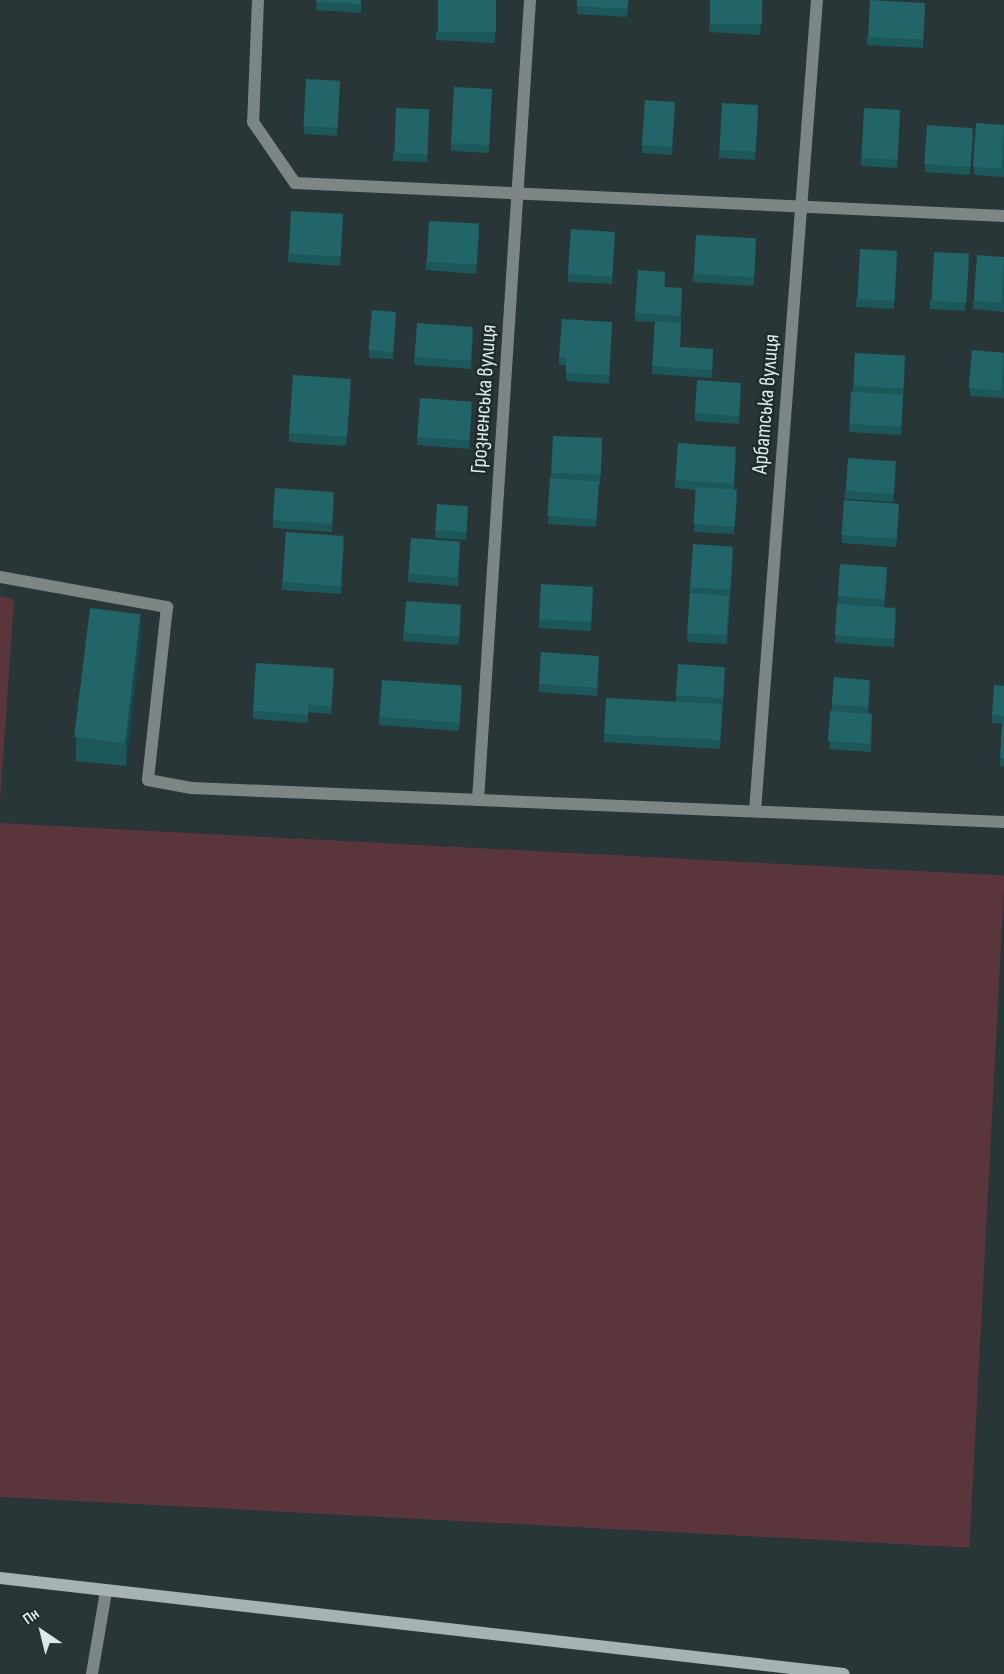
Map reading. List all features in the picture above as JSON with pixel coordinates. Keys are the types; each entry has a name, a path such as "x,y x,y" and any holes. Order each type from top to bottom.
{"street":[{"path":"258,0 253,122 295,183 1004,216"},
{"name":"Грозненська вулиця","path":"478,800 530,0"},
{"name":"Арбатська вулиця","path":"755,812 817,0"},
{"path":"0,577 167,607 148,780 191,788 1004,822"},
{"path":"0,1578 844,1674"},
{"path":"92,1674 105,1591"}],"shaded area":[{"path":"0,596 14,600 0,802"},
{"path":"0,823 1004,876 969,1548 0,1497"}],"building":[{"path":"317,0 361,0 361,4 316,2"},
{"path":"438,0 496,0 496,32 438,32"},
{"path":"577,0 628,0 627,9 577,6"},
{"path":"710,0 762,0 762,24 710,24"},
{"path":"870,0 925,3 923,40 868,37"},
{"path":"306,79 340,81 337,128 304,126"},
{"path":"454,87 492,89 489,145 451,143"},
{"path":"645,100 675,102 672,147 642,145"},
{"path":"722,103 758,105 755,152 720,150"},
{"path":"396,108 429,109 427,154 394,153"},
{"path":"864,108 900,110 897,160 861,158"},
{"path":"976,123 1004,125 1001,169 973,167"},
{"path":"927,125 973,128 970,167 924,164"},
{"path":"291,211 343,214 341,257 289,254"},
{"path":"429,221 479,224 477,265 427,262"},
{"path":"571,229 615,232 612,277 568,274"},
{"path":"696,235 756,238 754,277 694,274"},
{"path":"860,249 897,251 894,301 857,299"},
{"path":"934,252 969,254 966,303 931,301"},
{"path":"977,255 1004,257 1001,303 974,301"},
{"path":"638,270 665,272 664,287 682,288 680,316 635,313"},
{"path":"372,310 396,312 392,352 369,350"},
{"path":"562,319 612,322 609,375 566,373 566,357 559,357"},
{"path":"655,321 681,323 680,347 713,349 712,370 652,366"},
{"path":"417,323 473,327 470,361 415,357"},
{"path":"972,350 1004,353 1001,391 969,388"},
{"path":"855,353 905,356 903,389 853,386"},
{"path":"293,375 351,379 347,437 289,433"},
{"path":"697,380 741,383 739,416 695,413"},
{"path":"851,392 903,395 901,427 849,424"},
{"path":"420,398 472,402 469,441 417,437"},
{"path":"553,436 602,438 601,475 552,473"},
{"path":"678,443 736,447 733,484 675,480"},
{"path":"848,458 896,461 894,494 846,491"},
{"path":"550,478 599,481 596,519 547,516"},
{"path":"696,487 737,490 734,527 693,524"},
{"path":"275,488 334,492 332,524 273,520"},
{"path":"844,500 899,504 896,539 842,535"},
{"path":"437,504 468,506 466,532 435,530"},
{"path":"286,532 344,536 340,586 283,582"},
{"path":"411,538 460,541 457,577 408,574"},
{"path":"693,544 733,547 730,590 690,587"},
{"path":"840,564 887,567 885,599 838,596"},
{"path":"541,584 593,587 591,622 539,619"},
{"path":"690,593 729,596 726,636 687,633"},
{"path":"406,601 461,605 459,637 404,633"},
{"path":"837,604 896,608 894,639 835,635"},
{"path":"90,608 141,614 125,743 74,737"},
{"path":"541,652 599,656 597,688 539,684"},
{"path":"256,663 334,668 331,706 308,704 308,715 253,711"},
{"path":"678,664 725,667 723,698 676,695"},
{"path":"834,677 870,680 868,707 832,704"},
{"path":"382,680 462,686 459,722 379,717"},
{"path":"994,685 1004,686 1004,716 992,715"},
{"path":"606,698 722,704 720,740 604,734"},
{"path":"830,711 872,714 870,744 828,741"},
{"path":"1002,723 1004,723 1004,758 1000,758"}]}
